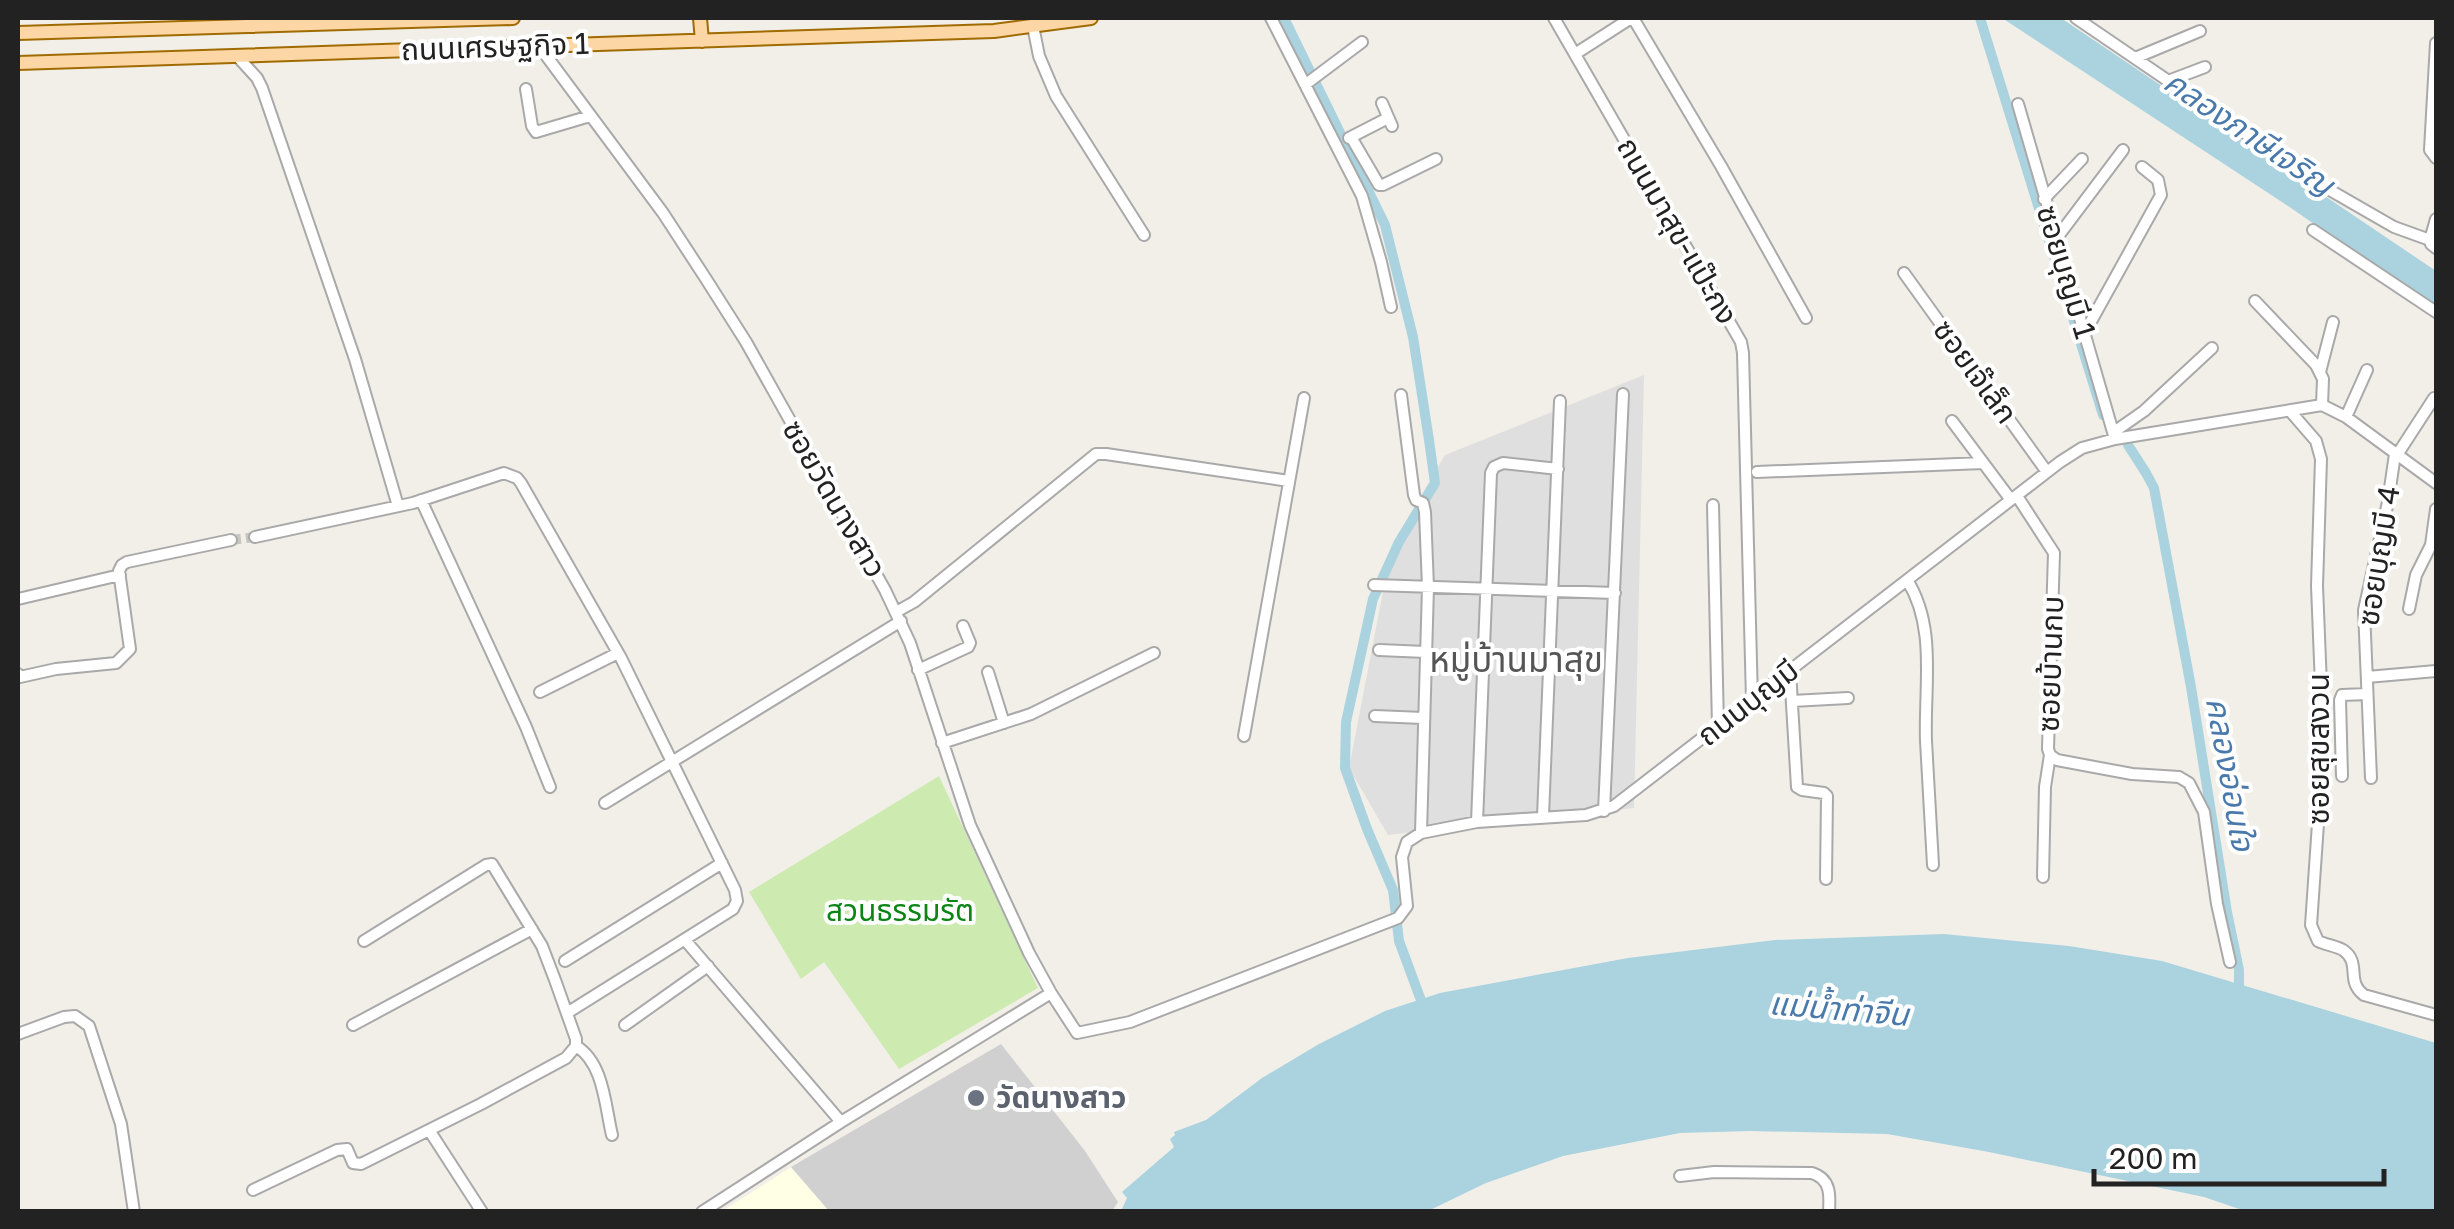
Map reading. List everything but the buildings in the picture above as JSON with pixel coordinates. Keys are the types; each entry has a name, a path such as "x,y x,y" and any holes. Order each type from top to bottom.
{"main road":[{"name":"ถนนเศรษฐกิจ 1","path":"18,32 208,22 513,18"},
{"path":"700,18 702,41"},
{"name":"ถนนเศรษฐกิจ 1","path":"18,64 994,31 1091,18"}],"street":[{"path":"1271,18 1362,196 1391,307"},
{"name":"ถนนมาสุข-แป๊ะกง","path":"1554,18 1741,342 1752,700"},
{"path":"1575,54 1628,18 1711,149 1806,318"},
{"path":"2076,18 2321,185 2394,227 2433,244 2436,219"},
{"path":"1032,26 1038,56 1056,96 1144,235"},
{"path":"2135,58 2200,31"},
{"path":"1306,84 1362,42"},
{"path":"2436,43 2430,150 2436,158"},
{"name":"ซอยวัดนางสาว","path":"538,46 663,213 746,342 898,617 970,826 1030,953 1077,1033 1130,1022 1394,920 1407,906 1403,849 1421,834"},
{"path":"236,54 262,88 355,359 398,506"},
{"path":"2168,81 2205,67"},
{"path":"526,89 536,132 590,116"},
{"path":"1338,145 1390,122 1382,104"},
{"name":"ซอยบุญมี 1","path":"2018,104 2114,435"},
{"path":"1351,137 1379,185 1436,159"},
{"path":"2056,239 2122,150"},
{"path":"2044,200 2082,159"},
{"path":"2084,334 2161,195 2158,180 2142,167"},
{"path":"2313,230 2436,312"},
{"name":"ซอยเจ๊เล็ก","path":"1904,272 2046,472"},
{"path":"2255,300 2320,372"},
{"path":"2333,322 2320,372 2322,406 2346,417 2436,483"},
{"path":"2114,435 2212,348"},
{"path":"2346,417 2368,370"},
{"path":"1604,811 1623,394"},
{"path":"1401,396 1414,496 1425,506 1428,587 1421,834"},
{"path":"1244,736 1304,398"},
{"path":"2396,454 2434,398"},
{"path":"1543,816 1560,401"},
{"name":"ถนนบุญมี","path":"1421,834 1477,822 1604,811 1624,800 2082,448 2114,435 2322,406"},
{"name":"ซอยสุขสงวน","path":"2290,411 2316,441 2321,459 2317,586 2321,780 2310,925 2318,941 2343,950 2350,959 2354,986 2364,995 2436,1015"},
{"name":"ซอยบ้านกบ","path":"1952,421 2054,553 2050,755 2056,760 2132,774 2180,777 2189,783 2204,812 2230,962"},
{"path":"605,803 898,617 1096,454 1289,481"},
{"name":"ซอยบุญมี 4","path":"2371,778 2364,610 2396,454"},
{"path":"1477,822 1490,484 1494,467 1503,462 1558,469"},
{"path":"1756,472 1982,464"},
{"path":"255,536 398,506 504,473 517,478 618,653 738,901 686,940 567,1012"},
{"path":"421,500 550,786"},
{"path":"1713,505 1718,726"},
{"path":"2409,609 2416,576 2431,545 2436,510"},
{"path":"18,674 25,677 56,669 116,663 130,650 122,565 231,540"},
{"path":"18,599 120,575"},
{"path":"1907,580 1922,608 1924,625 1934,866"},
{"path":"1374,585 1615,593"},
{"path":"918,670 968,647 963,626"},
{"path":"1379,650 1426,652"},
{"path":"540,692 618,653"},
{"path":"942,744 1031,714 1154,654"},
{"path":"1790,670 1797,786 1827,796 1826,879"},
{"path":"2367,677 2436,671"},
{"path":"988,672 1004,723"},
{"path":"2342,776 2340,700 2346,693 2368,694"},
{"path":"1792,701 1848,698"},
{"path":"1375,716 1423,718"},
{"path":"2044,876 2045,787 2050,755"},
{"path":"253,1190 337,1150 346,1149 353,1163 361,1164 566,1058 576,1046 542,946 492,864 364,941"},
{"path":"565,962 722,864"},
{"path":"352,1025 532,929"},
{"path":"686,940 841,1122"},
{"path":"625,1025 708,966"},
{"path":"702,1212 1051,993"},
{"path":"18,1034 64,1016 75,1016 89,1026 121,1124 134,1212"},
{"path":"576,1046 587,1053 596,1068 612,1136"},
{"path":"429,1130 482,1212"},
{"path":"1680,1176 1714,1172 1812,1173 1821,1176 1829,1188 1830,1212"}],"shaded area":[{"path":"1644,375 1634,808 1388,835 1349,768 1392,545 1445,455"},
{"name":"วัดนางสาว","path":"1001,1044 1085,1151 1118,1202 1112,1211 829,1211 791,1167"},
{"path":"791,1167 829,1211 721,1212"}],"green space":[{"name":"สวนธรรมรัต","path":"939,776 1038,988 899,1069 824,962 801,979 749,892"}],"water":[{"path":"2002,18 2061,18 2436,271 2436,308 2288,206"},
{"name":"แม่น้ำท่าจีน","path":"1944,934 2069,946 2162,961 2436,1043 2436,1211 2245,1211 2204,1197 1887,1134 1750,1131 1680,1133 1563,1156 1486,1183 1428,1211 1121,1211 1127,1198 1122,1192 1174,1147 1170,1139 1174,1132 1206,1120 1262,1078 1385,1011 1440,993 1628,958 1775,940"}],"waterway":[{"path":"1284,18 1385,225 1413,337 1429,440 1435,483 1399,542 1373,599 1346,722 1345,768 1393,890 1399,941 1425,1011"},
{"name":"คลองอ่อนใจ","path":"1980,18 2103,415"},
{"name":"คลองอ่อนใจ","path":"2128,445 2154,488 2239,970 2239,999"}],"tunnel":[{"path":"231,540 255,537"}],"place":[{"name":"วัดนางสาว","path":"976,1098"}],"district":[{"name":"หมู่บ้านมาสุข","path":"1516,660"}],"water label":[{"name":"คลองภาษีเจริญ","path":"2249,133"}]}
